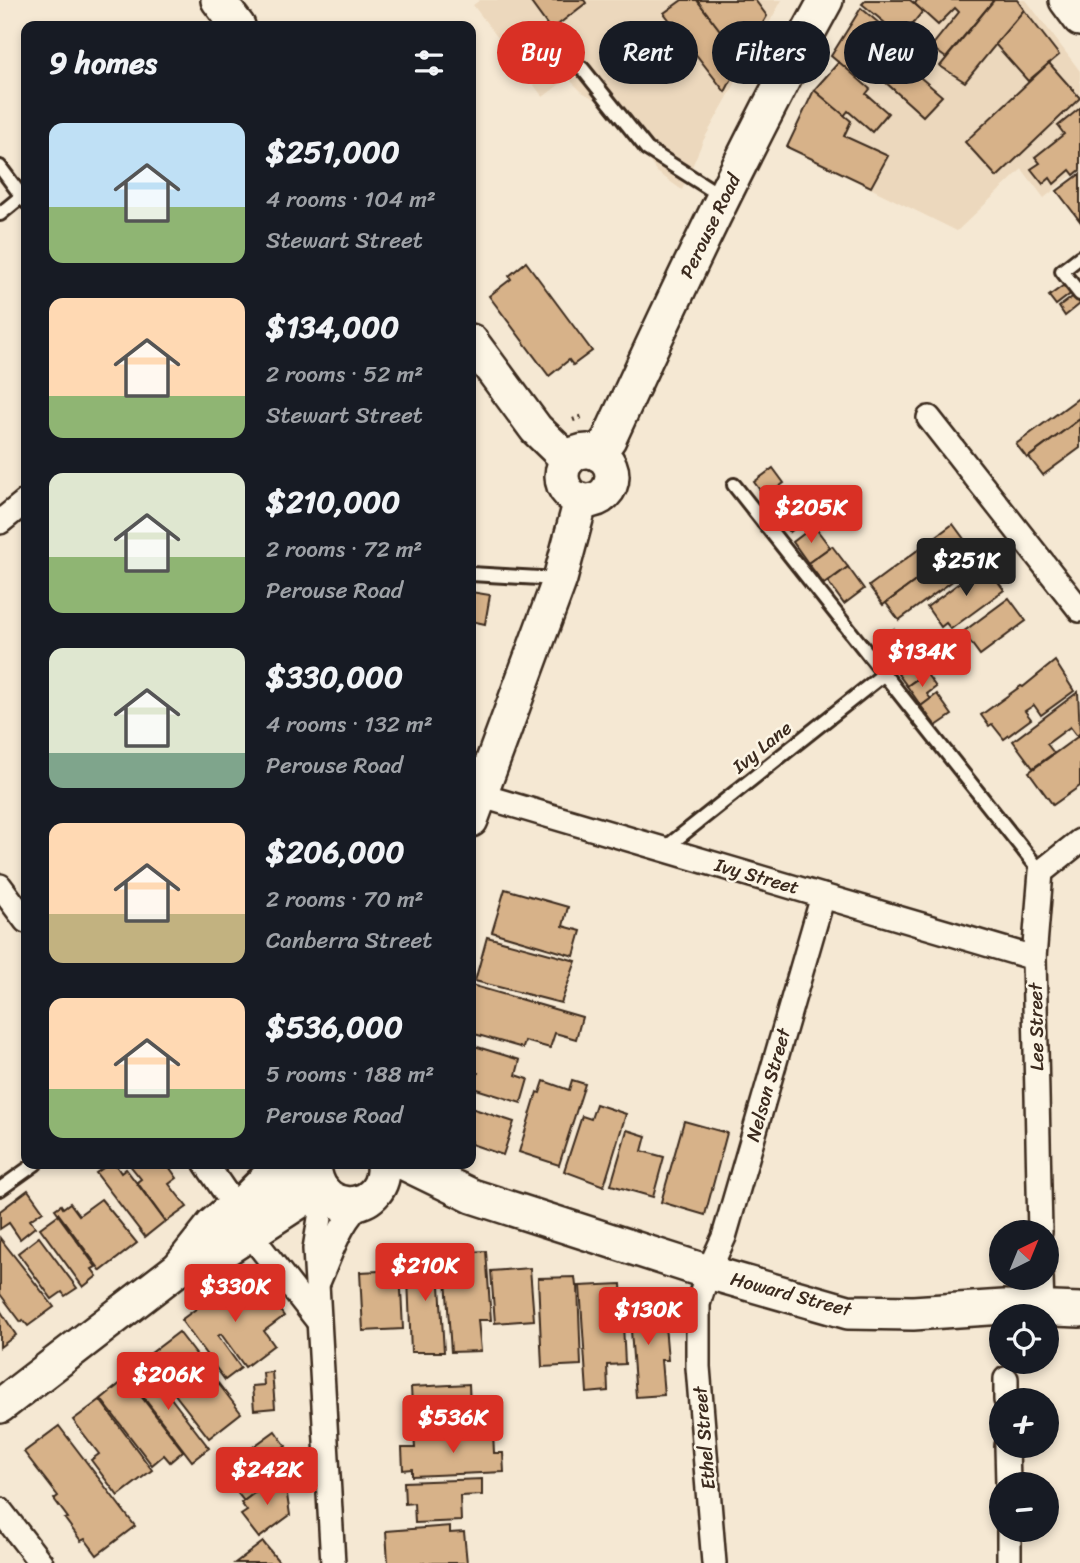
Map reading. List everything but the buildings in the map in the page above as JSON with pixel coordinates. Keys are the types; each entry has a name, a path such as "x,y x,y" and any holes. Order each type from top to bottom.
{"street":[{"path":"218,0 234,21"},
{"name":"Perouse Road","path":"583,457 608,439 723,197 826,0"},
{"path":"1066,0 1080,19"},
{"path":"476,348 536,429 583,457 563,472 565,486 581,500 560,579 476,804"},
{"path":"929,418 1080,610"},
{"path":"0,522 21,506"},
{"name":"Ivy Street","path":"476,807 664,849 1034,958"},
{"path":"1041,872 1080,841"},
{"name":"Lee Street","path":"1040,1220 1034,958 1041,872"},
{"path":"0,886 21,914"},
{"name":"Nelson Street","path":"708,1272 724,1237 823,896"},
{"path":"209,1169 233,1217 318,1321"},
{"path":"317,1286 343,1227 357,1207 368,1199 382,1182 383,1169"},
{"name":"Howard Street","path":"416,1169 472,1196 708,1272 848,1312 913,1313 1004,1307 1042,1293 1080,1310"},
{"path":"0,1406 179,1268 233,1217 306,1197 317,1178"},
{"path":"317,1178 315,1240 318,1321 333,1563"},
{"name":"Howard Street","path":"317,1178 341,1203 353,1204 398,1192 472,1196"},
{"name":"Ethel Street","path":"708,1272 698,1304 698,1367 714,1563"},
{"path":"0,1510 41,1563"},
{"path":"1009,1542 1009,1563"}],"lane":[{"path":"585,72 647,149 723,197"},
{"path":"0,167 21,195"},
{"path":"0,214 21,201"},
{"path":"1080,257 1062,271 1080,294"},
{"path":"734,485 1041,872"},
{"path":"476,574 560,579"},
{"name":"Ivy Lane","path":"664,849 884,674"},
{"path":"0,1189 28,1169"},
{"path":"233,1217 250,1179 261,1169"}],"path":[{"path":"573,420 584,416"}],"shaded area":[{"path":"480,0 782,0 770,21 712,21 712,84 735,84 703,141 682,190 657,172 609,107 582,92 574,84 585,84 585,21 497,21 497,37 473,5"},
{"path":"872,0 1026,0 1080,71 1080,169 1044,198 1022,169 957,231 787,147 823,84 830,84 830,73 844,48 844,84 938,84 938,21 860,21"},
{"path":"533,84 560,84 543,97"}]}
